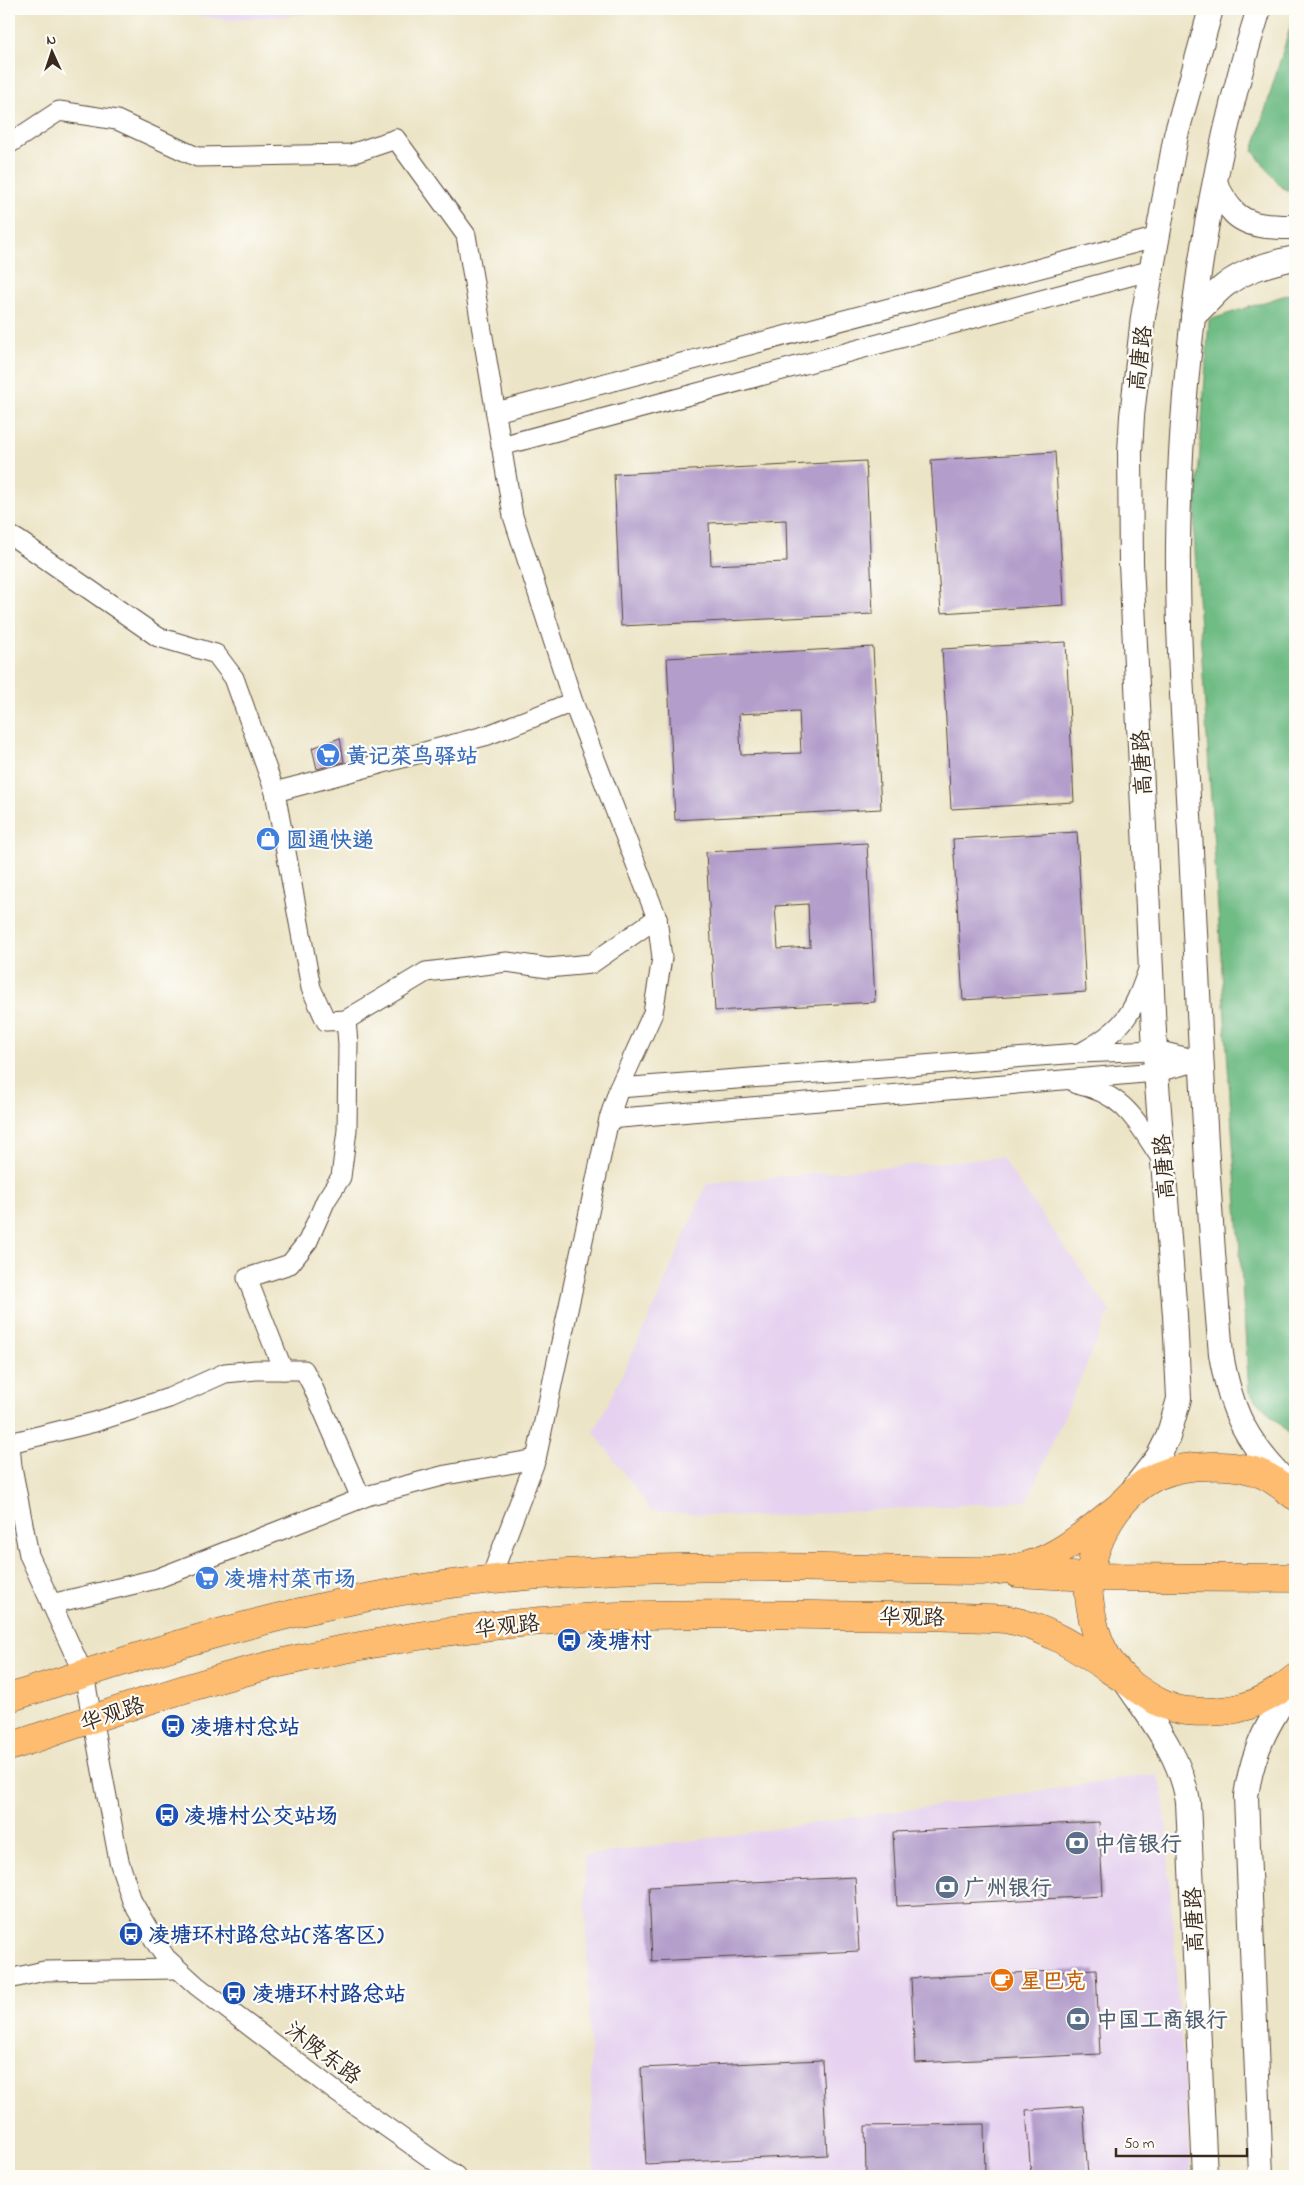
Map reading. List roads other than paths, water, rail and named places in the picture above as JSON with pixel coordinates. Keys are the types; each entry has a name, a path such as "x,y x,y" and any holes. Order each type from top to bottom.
{"main road":[{"path":"1295,1496 1264,1475 1228,1465 1188,1466 1157,1476 1128,1498 1100,1537 1090,1577 1090,1604 1096,1632 1103,1651 1113,1668 1125,1680 1152,1699 1176,1710 1210,1713 1248,1707 1278,1692 1295,1678"},
{"name":"华观路","path":"9,1698 218,1633 294,1613 388,1594 490,1580 589,1571 684,1568 774,1567 989,1571 1029,1565 1054,1554 1120,1507"},
{"path":"989,1571 1090,1577 1295,1578"},
{"name":"华观路","path":"9,1747 93,1718 270,1666 357,1647 492,1626 619,1616 783,1615 1005,1619 1026,1623 1048,1632 1125,1680"}],"street":[{"name":"高唐路","path":"1120,1507 1158,1457 1168,1437 1179,1399 1175,1315 1156,1061 1131,563 1130,452 1132,416 1143,317 1176,135 1211,9"},
{"name":"高唐路","path":"1260,9 1244,58 1215,183 1193,316 1180,462 1178,549 1180,624 1202,1061 1218,1312 1226,1380 1236,1416 1249,1438 1264,1458 1295,1492"},
{"path":"9,144 59,111 117,120 197,157 351,154 396,139 466,235 513,516 573,702 657,918 662,958 653,1012 619,1088 609,1119 536,1459 490,1580"},
{"path":"1215,183 1232,212 1243,219 1259,225 1295,227"},
{"path":"496,412 1158,237"},
{"path":"1193,316 1224,286 1247,272 1269,263 1295,258"},
{"path":"501,446 1152,270"},
{"path":"9,536 18,540 158,637 216,654 234,678 274,792 311,988 326,1021 346,1020 426,972 507,962 548,968 591,964 657,918"},
{"path":"274,792 488,735 573,702"},
{"path":"1080,1053 1105,1039 1127,1018 1136,1004 1152,959"},
{"path":"283,1370 247,1278 290,1264 308,1241 326,1200 341,1177 348,1130 348,1044 346,1020"},
{"path":"619,1088 1080,1053 1156,1061 1202,1061"},
{"path":"609,1119 1060,1081 1156,1061"},
{"path":"1060,1081 1090,1087 1106,1093 1124,1106 1162,1160"},
{"path":"9,1443 95,1422 169,1398 225,1372 304,1370 361,1498"},
{"name":"沐陂东路","path":"9,1443 13,1498 29,1555 84,1675 113,1838 125,1884 132,1901 156,1943 166,1958 197,1986 335,2091 456,2176"},
{"path":"51,1604 156,1579 361,1498 446,1475 536,1459"},
{"name":"高唐路","path":"1125,1680 1172,1752 1184,1780 1188,1802 1205,2176"},
{"path":"1261,2176 1246,1796 1257,1748 1268,1726 1295,1683"},
{"path":"9,1979 44,1972 178,1968"}],"place":[{"name":"黄记菜鸟驿站","path":"328,755"},
{"name":"圆通快递","path":"268,839"},
{"name":"凌塘村菜市场","path":"207,1578"},
{"name":"凌塘村","path":"569,1640"},
{"name":"凌塘村总站","path":"173,1726"},
{"name":"凌塘村公交站场","path":"167,1815"},
{"name":"中信银行","path":"1077,1843"},
{"name":"广州银行","path":"947,1887"},
{"name":"凌塘环村路总站(落客区)","path":"131,1934"},
{"name":"星巴克","path":"1002,1980"},
{"name":"凌塘环村路总站","path":"234,1993"},
{"name":"中国工商银行","path":"1078,2019"}]}
